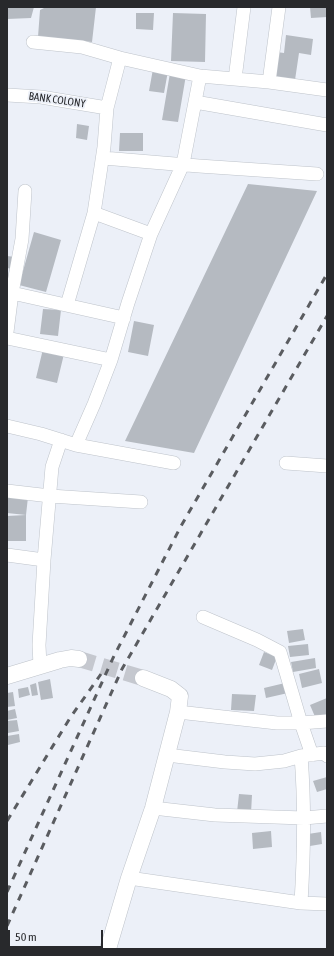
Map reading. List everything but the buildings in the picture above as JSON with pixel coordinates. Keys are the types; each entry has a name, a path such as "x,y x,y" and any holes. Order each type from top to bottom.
{"street":[{"path":"235,79 244,7"},
{"path":"269,82 279,7"},
{"path":"33,42 82,47 120,58 200,76 269,82 327,90"},
{"path":"67,305 94,213 103,158 107,108 120,58"},
{"path":"76,445 111,360 151,234 183,164 200,76"},
{"name":"BANK COLONY","path":"7,95 41,97 107,108"},
{"path":"195,102 327,125"},
{"path":"103,158 317,174"},
{"path":"7,332 12,293 22,238 25,192"},
{"path":"94,213 151,234"},
{"path":"12,293 124,318"},
{"path":"7,338 111,360"},
{"path":"7,426 41,434 76,445 174,462"},
{"path":"40,666 39,645 44,560 52,467 61,440"},
{"path":"286,463 327,466"},
{"path":"7,491 50,496 142,502"},
{"path":"7,555 44,560"},
{"path":"203,617 257,640 280,652 301,723 307,755 304,788 304,861 301,903"},
{"path":"7,676 66,659 79,659"},
{"path":"108,949 129,878 153,808 178,712 180,696 171,689 142,678"},
{"path":"178,712 277,723 327,721"},
{"path":"167,755 255,764 284,761 307,755 324,753 327,756"},
{"path":"153,808 215,815 304,818 327,816"},
{"path":"129,878 301,903 327,904"}],"tunnel":[{"path":"79,659 143,678"}],"railway":[{"path":"7,892 113,658 181,526 327,274"},
{"path":"7,926 122,669 327,316"},
{"path":"7,821 70,718 101,674"}]}
